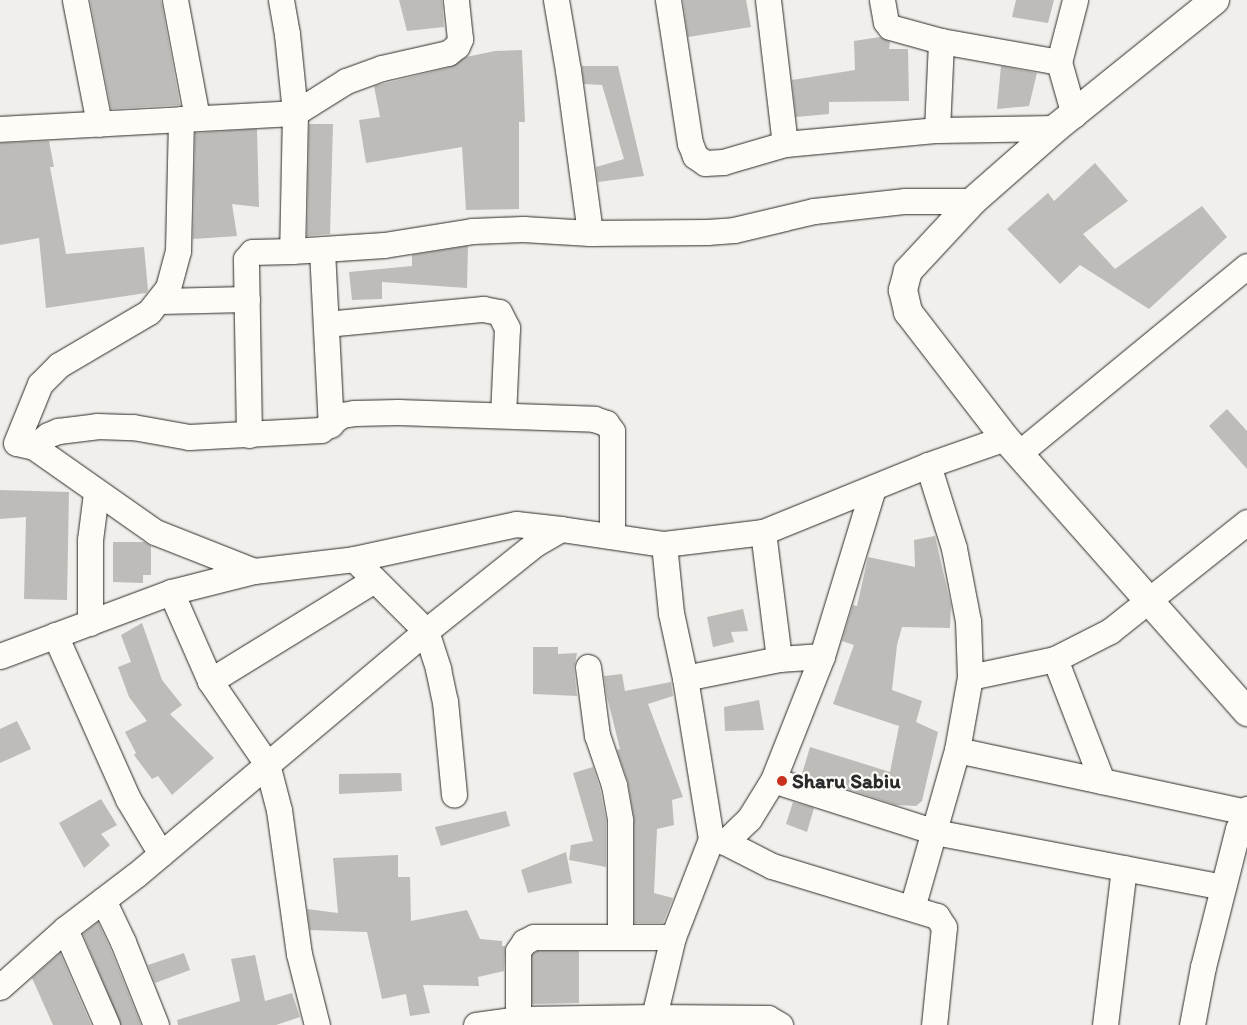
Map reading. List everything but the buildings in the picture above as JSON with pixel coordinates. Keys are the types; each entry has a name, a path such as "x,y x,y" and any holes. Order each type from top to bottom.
{"street":[{"path":"75,0 99,124"},
{"path":"17,444 40,384 59,365 149,312 160,301 168,288 178,251 189,119 175,0"},
{"path":"281,0 287,34 295,113 292,251"},
{"path":"0,129 295,113 346,81 382,68 448,53 457,46 460,39 456,0"},
{"path":"556,0 568,70 590,233"},
{"path":"668,0 690,143 695,156 705,163 722,162 785,144 937,130 1065,121"},
{"path":"768,0 785,144"},
{"path":"882,0 886,22 890,28 941,42 1059,62"},
{"path":"1065,121 1059,62 1075,0"},
{"path":"1215,0 1065,121 973,201 908,271 903,290 908,312 1011,446 1247,712"},
{"path":"937,130 941,42"},
{"path":"249,436 246,259 248,254 252,252 384,246 472,231 523,229 590,233 734,230 814,211 905,201 973,201"},
{"path":"322,250 331,425"},
{"path":"0,656 171,592 254,571 354,559 516,524 664,544 763,532 928,465 1011,446 1247,266"},
{"path":"160,301 247,299"},
{"path":"326,324 483,309 499,312 507,328 503,415"},
{"path":"17,444 58,432 97,426 133,427 188,438 249,436 321,430 331,425 342,415 354,413 503,415 594,419 606,423 612,431 612,536"},
{"path":"17,444 155,532 254,571"},
{"path":"912,908 957,750 970,677 968,622 954,548 928,465"},
{"path":"653,1021 673,937 718,841 749,820 774,780 822,656 873,488"},
{"path":"90,623 90,540 96,493"},
{"path":"970,677 1055,659 1110,631 1149,602 1247,522"},
{"path":"0,987 65,929 160,854 426,631 535,544 561,529"},
{"path":"763,532 779,659"},
{"path":"664,544 671,613 718,841"},
{"path":"354,559 426,631 438,669 445,701 454,795"},
{"path":"210,681 374,580"},
{"path":"171,592 210,681 267,764 279,810 300,954 317,1025"},
{"path":"55,636 128,799 160,854"},
{"path":"685,678 779,659 822,656"},
{"path":"1055,659 1102,781"},
{"path":"588,667 597,735 614,785 620,820 620,936"},
{"path":"957,750 1246,810 1238,829 1223,887 1203,967 1192,1025"},
{"path":"774,780 935,832 1223,887"},
{"path":"718,841 772,866 937,916 944,927 934,1025"},
{"path":"1105,1025 1124,868"},
{"path":"102,900 123,942 156,1025"},
{"path":"65,929 107,1025"},
{"path":"518,1020 518,950 524,942 534,936 673,937"},
{"path":"476,1025 518,1020 713,1022 768,1018 780,1025"}],"place":[{"name":"Sharu Sabiu","path":"782,781"}]}
